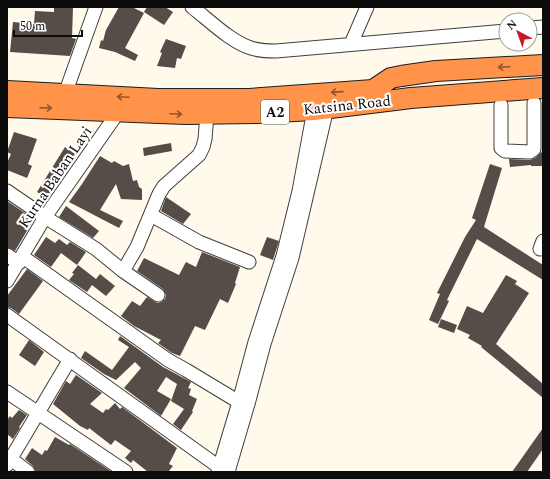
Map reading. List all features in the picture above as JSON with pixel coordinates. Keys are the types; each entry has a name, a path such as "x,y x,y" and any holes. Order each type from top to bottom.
{"highway":[{"path":"540,98 501,105 414,111 392,110 370,96 391,78 436,70 543,64"},
{"name":"Katsina Road","path":"7,107 207,114 257,113 321,109 370,96 441,83 543,78"},
{"name":"Katsina Road","path":"7,92 158,99 249,99 370,96 411,98 540,98"}],"street":[{"path":"66,94 96,7"},
{"path":"192,7 230,37 250,48 263,51 498,32"},
{"path":"351,44 367,7"},
{"path":"501,105 501,148 505,151 530,152 534,149 540,98"},
{"path":"222,470 255,342 283,256 321,109"},
{"path":"222,470 248,404 264,344 292,258 321,109"},
{"name":"Kurna Baban Layi","path":"7,281 21,260 45,217 119,111"},
{"path":"123,271 135,251 159,194 164,186 199,155 203,148 207,114"},
{"path":"7,190 45,217 96,249 123,271 158,295"},
{"path":"151,215 199,242 249,262"},
{"path":"7,255 21,260 168,360 239,402"},
{"path":"7,315 222,470"},
{"path":"28,472 9,462 70,359"},
{"path":"7,392 126,472"}],"building":[{"path":"54,7 73,7 72,38 76,39 70,56 10,52 13,22 34,24 35,11 54,12"},
{"path":"119,7 132,7 144,13 125,48 138,55 135,61 115,52 99,48 101,40 103,41 106,30"},
{"path":"147,7 165,7 173,12 164,25 144,12"},
{"path":"166,39 186,46 181,59 177,58 175,68 157,66 162,53 160,52"},
{"path":"14,132 37,139 28,164 32,166 27,178 7,170 7,163 11,154 7,152"},
{"path":"171,143 172,151 144,156 143,148"},
{"path":"65,147 75,154 47,198 37,192"},
{"path":"543,151 543,166 531,165 510,167 509,159 530,160 535,158"},
{"path":"100,156 112,163 114,161 123,166 129,164 133,181 137,180 139,187 142,189 142,200 121,199 116,184 100,210 123,221 119,228 69,202"},
{"path":"490,164 502,168 484,227 543,265 543,280 477,239 447,300 449,301 438,324 429,320 440,294 437,293 465,237 476,220 472,218"},
{"path":"166,197 191,214 183,224 161,211"},
{"path":"7,201 34,219 15,251 7,247"},
{"path":"66,206 99,231 93,238 59,217"},
{"path":"46,237 55,243 59,239 67,245 70,242 86,252 77,265 61,253 51,267 34,255"},
{"path":"267,237 279,241 273,260 260,255"},
{"path":"202,252 240,267 235,283 236,284 228,303 220,299 205,330 195,326 180,356 172,353 158,343 161,340 134,326 121,316 132,301 140,306 147,297 157,303 165,299 166,295 163,289 137,271 144,258 179,275 186,262 196,267"},
{"path":"78,265 96,279 100,274 115,286 106,296 92,285 87,292 69,280 74,274 72,273"},
{"path":"27,269 43,281 19,314 7,307 7,296"},
{"path":"506,275 517,281 515,284 529,293 496,344 543,384 543,398 481,347 482,346 468,338 470,335 457,329 467,306 483,313"},
{"path":"441,319 457,325 454,333 438,327"},
{"path":"120,336 163,367 191,382 188,388 191,389 189,395 197,399 192,411 193,412 181,430 173,424 184,409 171,401 177,384 166,377 157,391 171,399 161,416 124,388 141,368 135,362 116,380 104,374 81,358 85,351 112,370 129,347 118,340"},
{"path":"29,340 44,352 35,366 19,355"},
{"path":"76,375 102,393 90,404 103,413 115,403 120,409 122,407 177,448 169,464 173,466 168,472 148,472 133,460 131,463 125,458 131,451 115,440 111,445 89,428 88,430 80,426 53,404 66,381 70,384"},
{"path":"19,410 27,415 13,439 7,434 7,420 10,416 12,418"},
{"path":"543,428 543,449 527,472 512,472"},
{"path":"55,437 69,445 70,444 112,472 36,472 33,466 25,459 32,448 42,455 45,450 47,451"}]}
